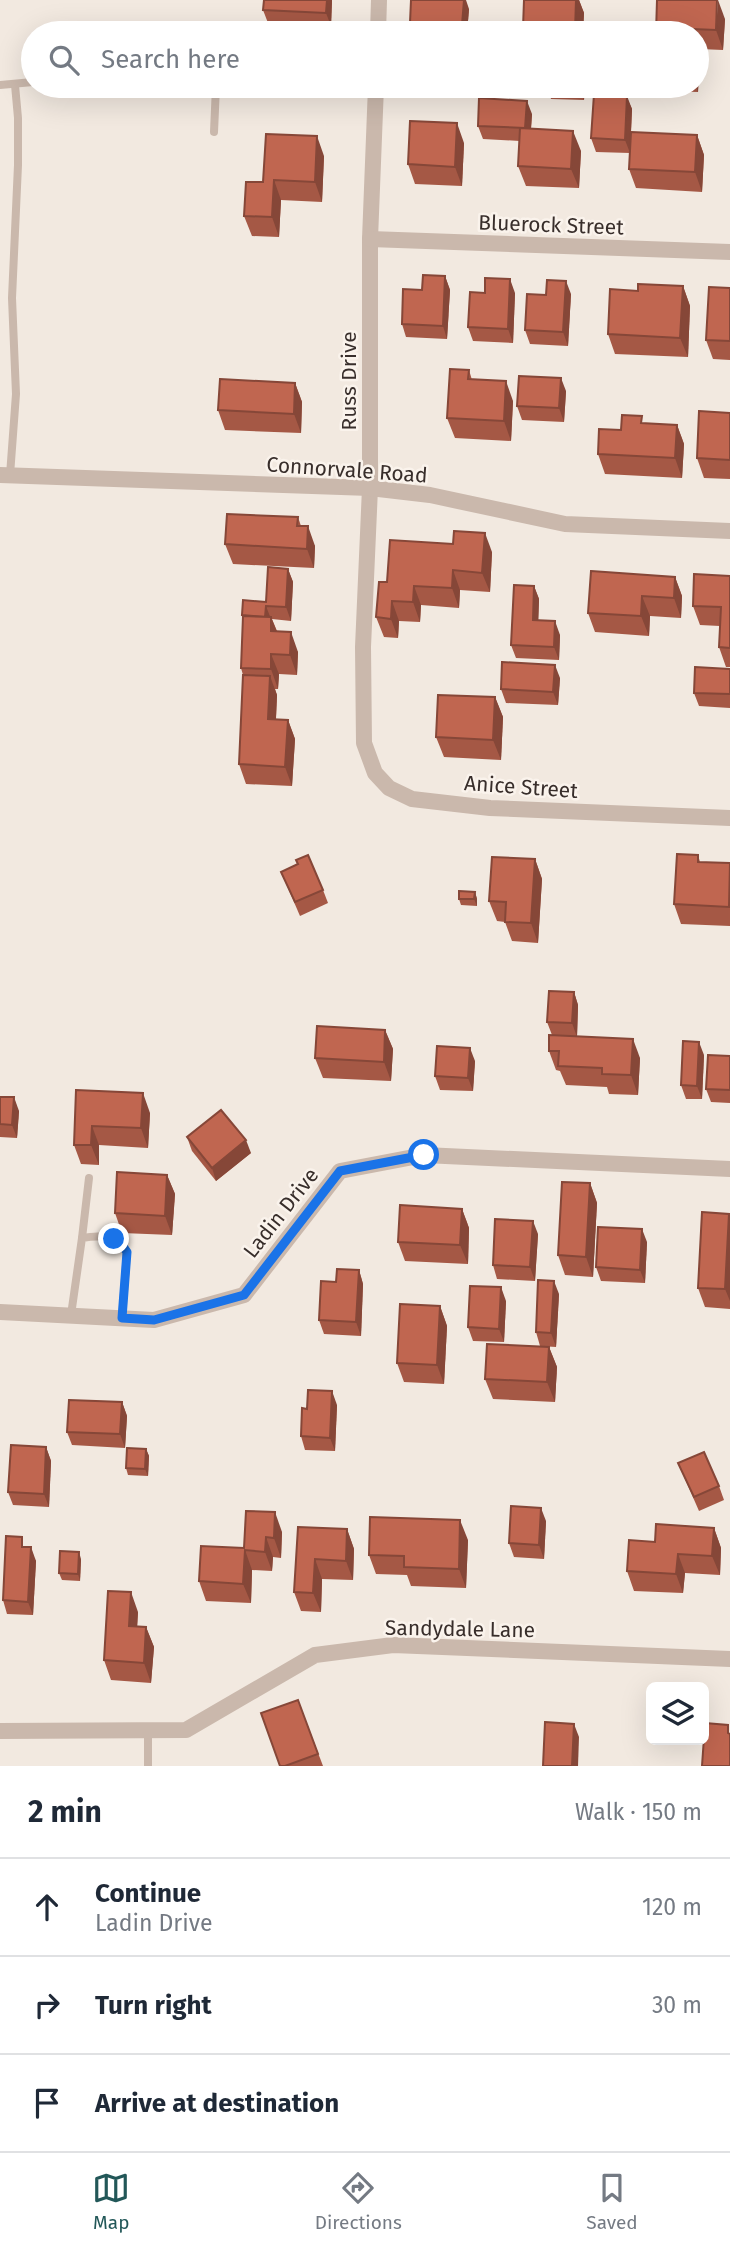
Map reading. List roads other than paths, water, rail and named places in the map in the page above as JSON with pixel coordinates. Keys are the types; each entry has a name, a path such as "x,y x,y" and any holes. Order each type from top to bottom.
{"street":[{"path":"378,21 379,0"},
{"name":"Russ Drive","path":"364,718 363,647 370,488 370,239 376,98"},
{"name":"Bluerock Street","path":"370,239 730,253"},
{"name":"Connorvale Road","path":"5,475 370,488 430,495 565,524 730,531"},
{"name":"Anice Street","path":"364,718 364,743 375,773 389,788 412,799 490,808 730,818"},
{"name":"Ladin Drive","path":"0,1312 154,1320 244,1295 340,1171 424,1155 730,1169"},
{"name":"Sandydale Lane","path":"0,1731 186,1730 315,1655 393,1645 730,1659"}],"lane":[{"path":"0,85 21,84"},
{"path":"5,475 16,394 12,298 19,165 15,85"},
{"path":"214,132 215,98"},
{"path":"71,1315 89,1178"},
{"path":"82,1238 103,1236 122,1245 127,1252 122,1318"},
{"path":"148,1730 148,1766"}]}
